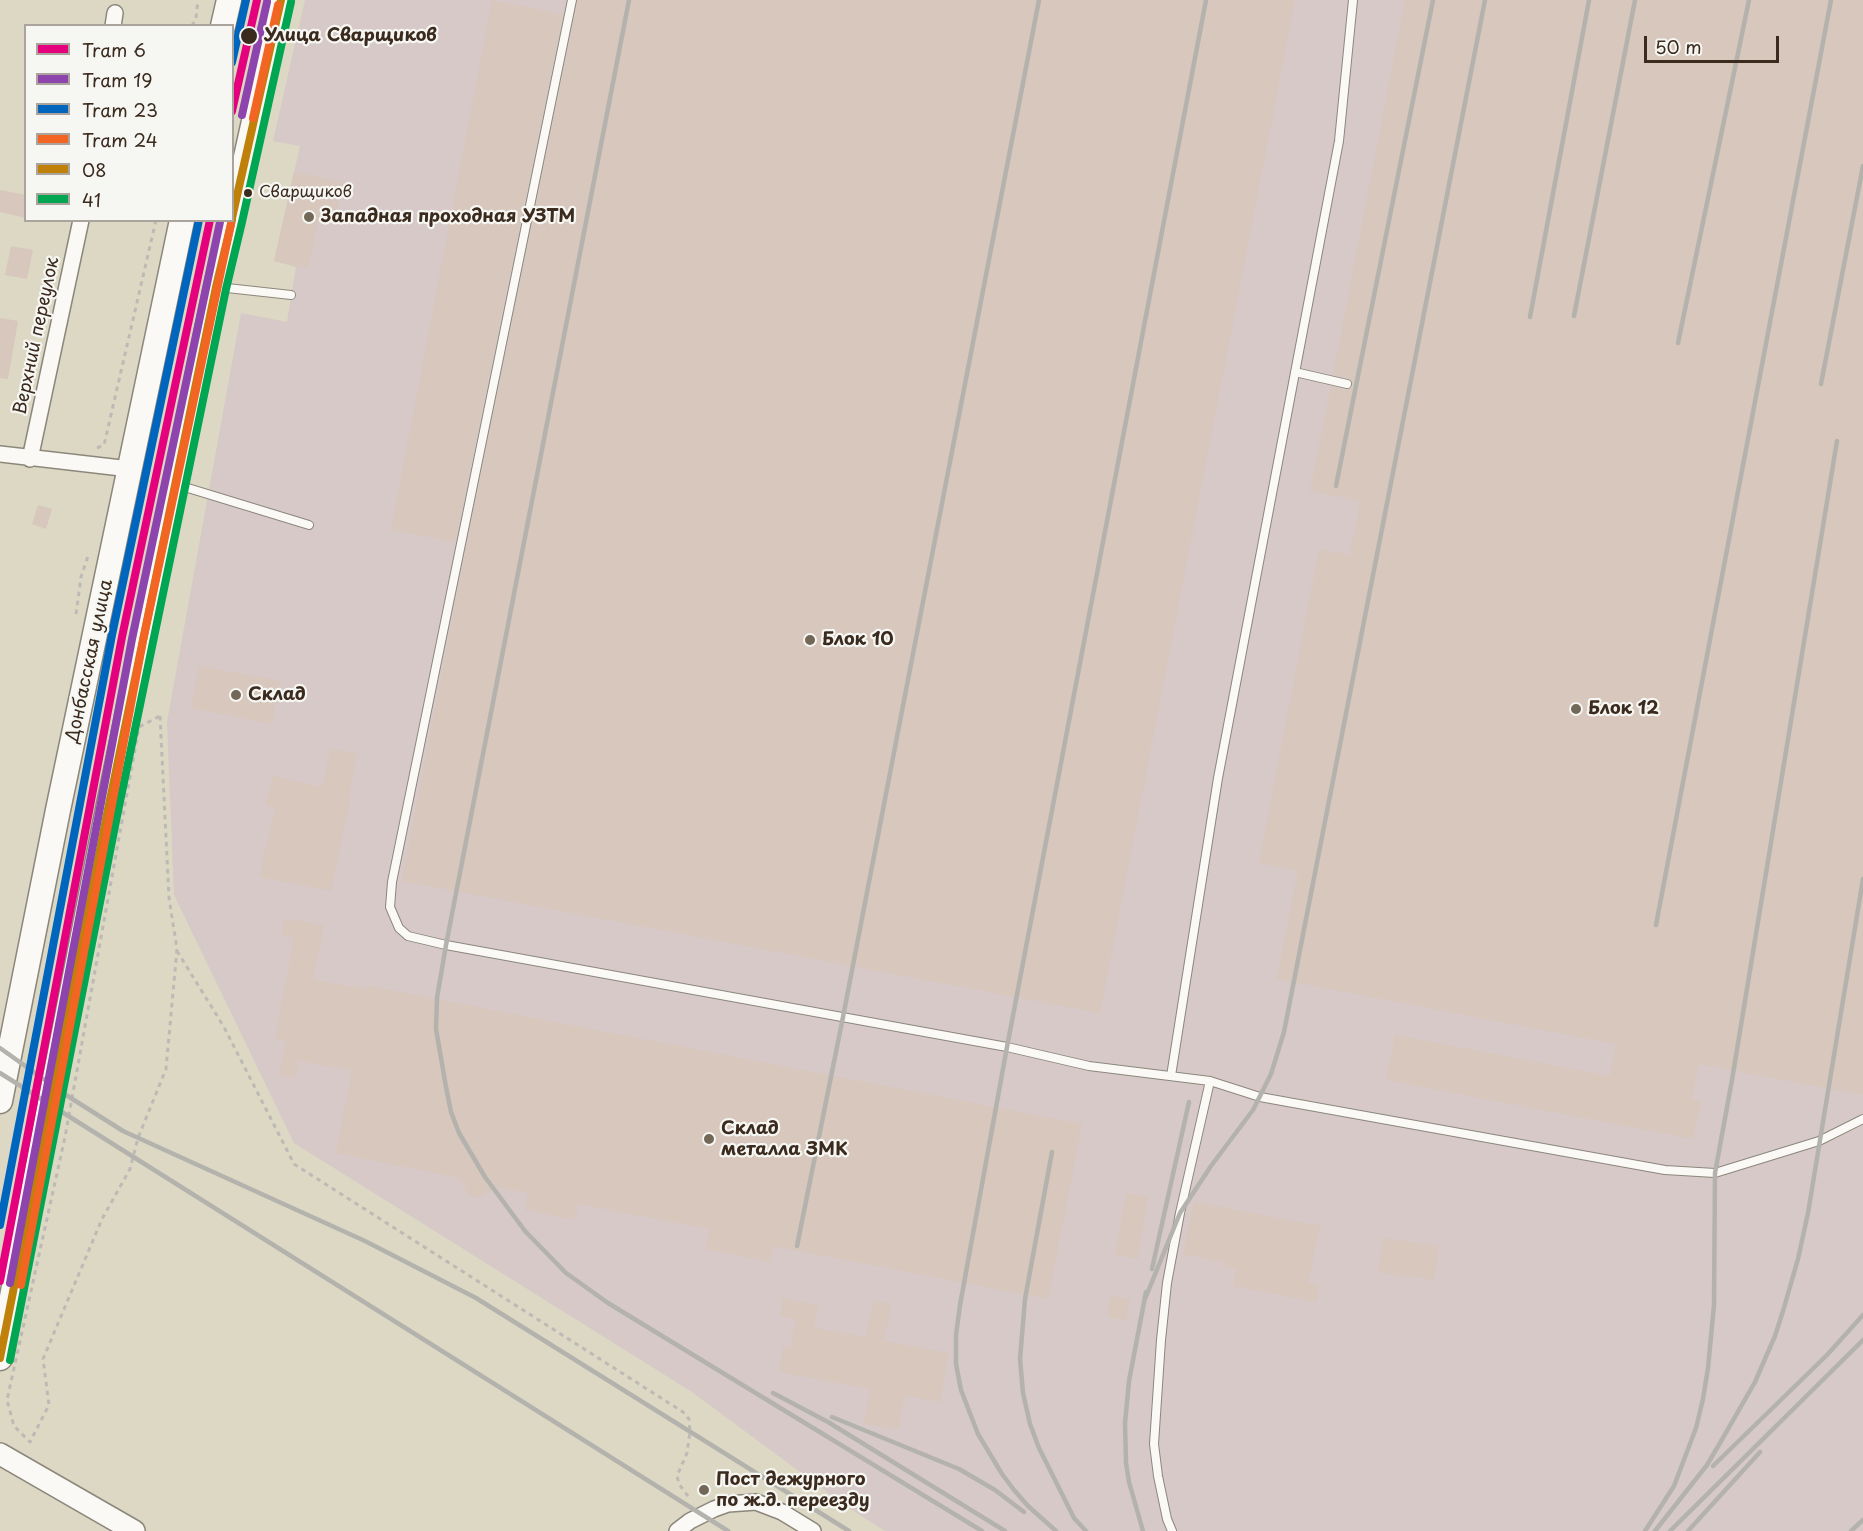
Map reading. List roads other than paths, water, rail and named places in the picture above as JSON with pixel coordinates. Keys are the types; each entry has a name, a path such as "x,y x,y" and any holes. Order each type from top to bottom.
{"main road":[{"path":"224,24 229,0"},
{"path":"234,211 281,0"},
{"name":"Донбасская улица","path":"0,1101 58,810 182,222"},
{"path":"0,1358 106,819 177,485 216,286 232,222"},
{"path":"0,1454 134,1531"}],"street":[{"name":"Верхний переулок","path":"30,459 81,222"},
{"path":"0,454 130,470"},
{"path":"677,1531 690,1521 714,1509 728,1504 756,1502 782,1512 813,1531"}],"lane":[{"path":"572,0 392,882 390,907 399,928 408,936 446,945 1007,1047 1089,1066 1210,1081 1260,1097 1665,1170 1715,1173 1819,1140 1863,1119"},
{"path":"1171,1076 1218,778 1339,141 1353,0"},
{"path":"216,286 291,295"},
{"path":"1295,372 1347,384"},
{"path":"177,485 309,525"},
{"path":"1172,1531 1162,1498 1154,1444 1161,1340 1167,1283 1180,1213 1210,1081"}],"railway":[{"path":"629,0 437,998 436,1029 451,1112 459,1133 485,1177 525,1231 566,1273 608,1303 982,1531"},
{"path":"797,1246 1039,0"},
{"path":"1056,1531 1014,1490 978,1434 961,1390 956,1364 956,1335 1007,1047 1206,0"},
{"path":"1336,486 1433,0"},
{"path":"1145,1299 1180,1213 1211,1166 1253,1110 1271,1074 1284,1032 1485,0"},
{"path":"1530,317 1589,0"},
{"path":"1574,316 1635,0"},
{"path":"1678,343 1749,0"},
{"path":"1656,925 1831,0"},
{"path":"1821,384 1863,166"},
{"path":"1645,1531 1674,1486 1696,1428 1703,1399 1714,1305 1715,1173 1837,441"},
{"path":"1655,1531 1707,1465 1720,1443 1755,1382 1783,1311 1808,1213 1863,879"},
{"path":"0,1048 66,1095 123,1131 365,1241 476,1298 849,1531"},
{"path":"0,1073 728,1531"},
{"path":"1152,1269 1189,1102"},
{"path":"1052,1152 1025,1299 1020,1359 1023,1393 1030,1424 1039,1448 1074,1518 1086,1531"},
{"path":"1143,1531 1129,1482 1125,1423 1129,1381 1146,1292"},
{"path":"1713,1466 1827,1355 1863,1315"},
{"path":"1670,1531 1863,1340"},
{"path":"773,1393 828,1422 1005,1531"},
{"path":"832,1417 959,1469 995,1490 1024,1512"},
{"path":"1688,1531 1760,1452"},
{"path":"1851,1531 1863,1520"}],"tram line":[{"name":"23","path":"234,53 246,0"},
{"name":"6","path":"234,102 257,0"},
{"name":"19","path":"242,115 267,2"},
{"name":"24","path":"253,118 278,5"},
{"name":"23","path":"0,1225 112,635 199,222"},
{"name":"6","path":"0,1281 122,637 210,222"},
{"name":"19","path":"10,1283 132,639 220,222"},
{"name":"24","path":"21,1285 143,641 231,224"}],"place":[{"name":"Улица Сварщиков","path":"249,36"},
{"name":"Сварщиков","path":"248,193"},
{"name":"Западная проходная УЗТМ","path":"309,217"},
{"name":"Блок 10","path":"810,640"},
{"name":"Склад","path":"236,695"},
{"name":"Блок 12","path":"1576,709"},
{"name":"Склад металла ЗМК","path":"709,1139"},
{"name":"Пост дежурного по ж.д. переезду","path":"704,1490"}]}
